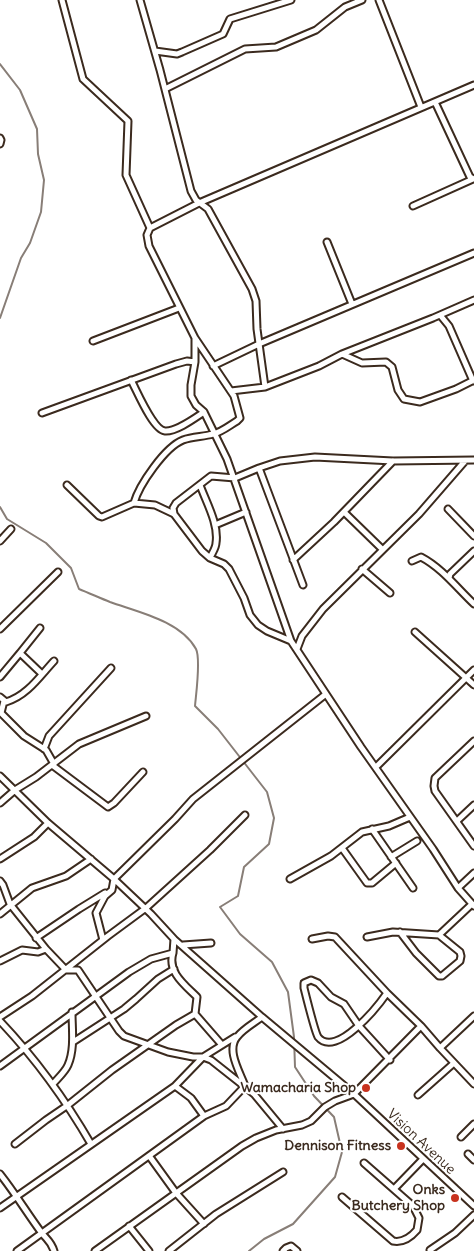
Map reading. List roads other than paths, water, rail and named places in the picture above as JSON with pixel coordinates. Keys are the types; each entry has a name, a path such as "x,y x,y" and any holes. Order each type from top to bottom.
{"street":[{"path":"62,0 83,79 128,121 126,175 150,228"},
{"path":"140,0 191,191 194,197 208,209 252,289 256,302 264,387"},
{"path":"155,51 177,54 223,34 230,20 291,0"},
{"path":"165,89 245,49 276,47 316,30 345,7 362,0"},
{"path":"379,0 421,107"},
{"path":"134,503 144,480 174,445 181,440 214,434 240,418 236,401 231,391 194,338 149,246 146,235 150,228 200,203 474,85"},
{"path":"413,206 473,179 470,178 435,102"},
{"path":"0,138 0,144"},
{"path":"327,242 352,304"},
{"path":"213,366 259,344 474,253"},
{"path":"231,391 264,387 319,366 342,354 474,300"},
{"path":"94,341 179,308"},
{"path":"342,354 362,363 386,362 392,366 398,390 404,400 420,402 456,390 473,380 449,326 440,315"},
{"path":"194,338 195,362 191,396 196,405 204,412 235,478 292,641 458,888 473,905 438,935"},
{"path":"42,413 181,363 195,362"},
{"path":"131,380 150,416 159,429 163,431 171,430 204,412"},
{"path":"292,641 267,631 258,625 250,615 233,574 224,564 210,558 196,544 174,514 173,508 176,503 211,476 235,478 258,468 280,462 315,457 392,462 474,460"},
{"path":"297,649 302,636 310,624 382,549 419,514 465,461"},
{"path":"294,560 392,462"},
{"path":"258,468 303,585"},
{"path":"67,485 99,516 106,516 134,503 155,505 174,514"},
{"path":"200,485 214,525 216,544 210,558"},
{"path":"448,509 474,536"},
{"path":"214,525 246,512"},
{"path":"344,512 382,549"},
{"path":"0,541 12,529"},
{"path":"449,578 450,574 474,551"},
{"path":"412,561 421,557 449,578 474,604"},
{"path":"362,570 390,593"},
{"path":"0,629 58,572"},
{"path":"0,677 40,628"},
{"path":"415,632 474,686"},
{"path":"20,653 42,674"},
{"path":"54,661 20,696 10,701 2,699 1,713 24,736 44,749 51,756 53,764 108,807 143,772"},
{"path":"44,749 49,736 111,668"},
{"path":"376,767 474,670"},
{"path":"96,913 105,896 112,890 114,878 193,799 326,694"},
{"path":"0,803 80,744 146,716"},
{"path":"474,741 435,778 434,786 435,791 474,846"},
{"name":"Vision Avenue","path":"0,776 48,823 114,878 146,908 174,939 262,1017 354,1094 474,1206"},
{"path":"457,821 474,805"},
{"path":"0,1017 32,996 146,908 210,850 245,815"},
{"path":"290,879 312,868 362,832 388,826 410,816"},
{"path":"0,858 34,837 48,823"},
{"path":"372,829 413,888"},
{"path":"391,857 416,841"},
{"path":"342,848 367,883 372,883 396,863"},
{"path":"0,914 32,888 66,876 92,859"},
{"path":"458,888 474,873"},
{"path":"0,881 10,904 36,938 66,970 78,970 96,995 108,1019 124,1036 180,1054 211,1060 254,1094 283,1129"},
{"path":"36,938 87,904 112,890"},
{"path":"87,904 96,913 103,940"},
{"path":"367,937 400,932 438,935 460,952 460,961 442,976 439,976 416,953 400,932"},
{"path":"312,939 328,936 335,937 474,1084"},
{"path":"174,939 174,953 171,959 174,974 197,997 195,1014 222,1046"},
{"path":"182,945 211,943"},
{"path":"0,961 22,950 38,952 46,949"},
{"path":"0,1066 72,1012 151,959 174,953"},
{"path":"72,1042 136,1000 158,979 174,969"},
{"path":"387,993 359,1026 334,1042 325,1041 318,1036 304,983 311,980 318,982 332,997 344,1004 359,1026 390,1060"},
{"path":"53,1084 68,1064 72,1042 72,1012"},
{"path":"15,1144 112,1070 176,1024 195,1014"},
{"path":"440,1048 474,1016"},
{"path":"0,1208 175,1086 203,1057 237,1036 262,1017"},
{"path":"0,1021 25,1047 53,1084 91,1144"},
{"path":"95,1251 242,1146 256,1138 311,1121 325,1107 354,1094 390,1060 421,1026"},
{"path":"237,1036 232,1044 232,1050 245,1086"},
{"path":"418,1095 454,1062"},
{"path":"175,1086 191,1098 204,1116"},
{"path":"17,1251 150,1157 204,1116 226,1106 245,1086"},
{"path":"461,1137 474,1124"},
{"path":"468,1154 474,1160"},
{"path":"150,1157 176,1193 204,1224"},
{"path":"394,1190 422,1159"},
{"path":"342,1197 393,1241 400,1242 407,1239 418,1230 419,1218 414,1206 364,1163"},
{"path":"169,1251 216,1214 283,1172"},
{"path":"0,1174 17,1195 42,1234 52,1244 54,1251"},
{"path":"430,1250 455,1233 474,1214"},
{"path":"129,1226 149,1251"},
{"path":"283,1251 291,1246 297,1251"}],"waterway":[{"path":"0,64 20,90 37,129 38,154 44,180 41,212 30,243 21,258 0,318"},
{"path":"0,507 7,519 46,543 71,568 79,589 170,624 189,639 196,649 198,660 195,706 218,729 267,792 274,818 269,844 244,867 238,896 220,907 240,934 272,962 288,992 294,1037 295,1067 314,1096 334,1117 342,1152 335,1177 293,1224 264,1239 249,1251"}],"place":[{"name":"Wamacharia Shop","path":"366,1088"},
{"name":"Dennison Fitness","path":"401,1146"},
{"name":"Onks Butchery Shop","path":"455,1198"}]}
